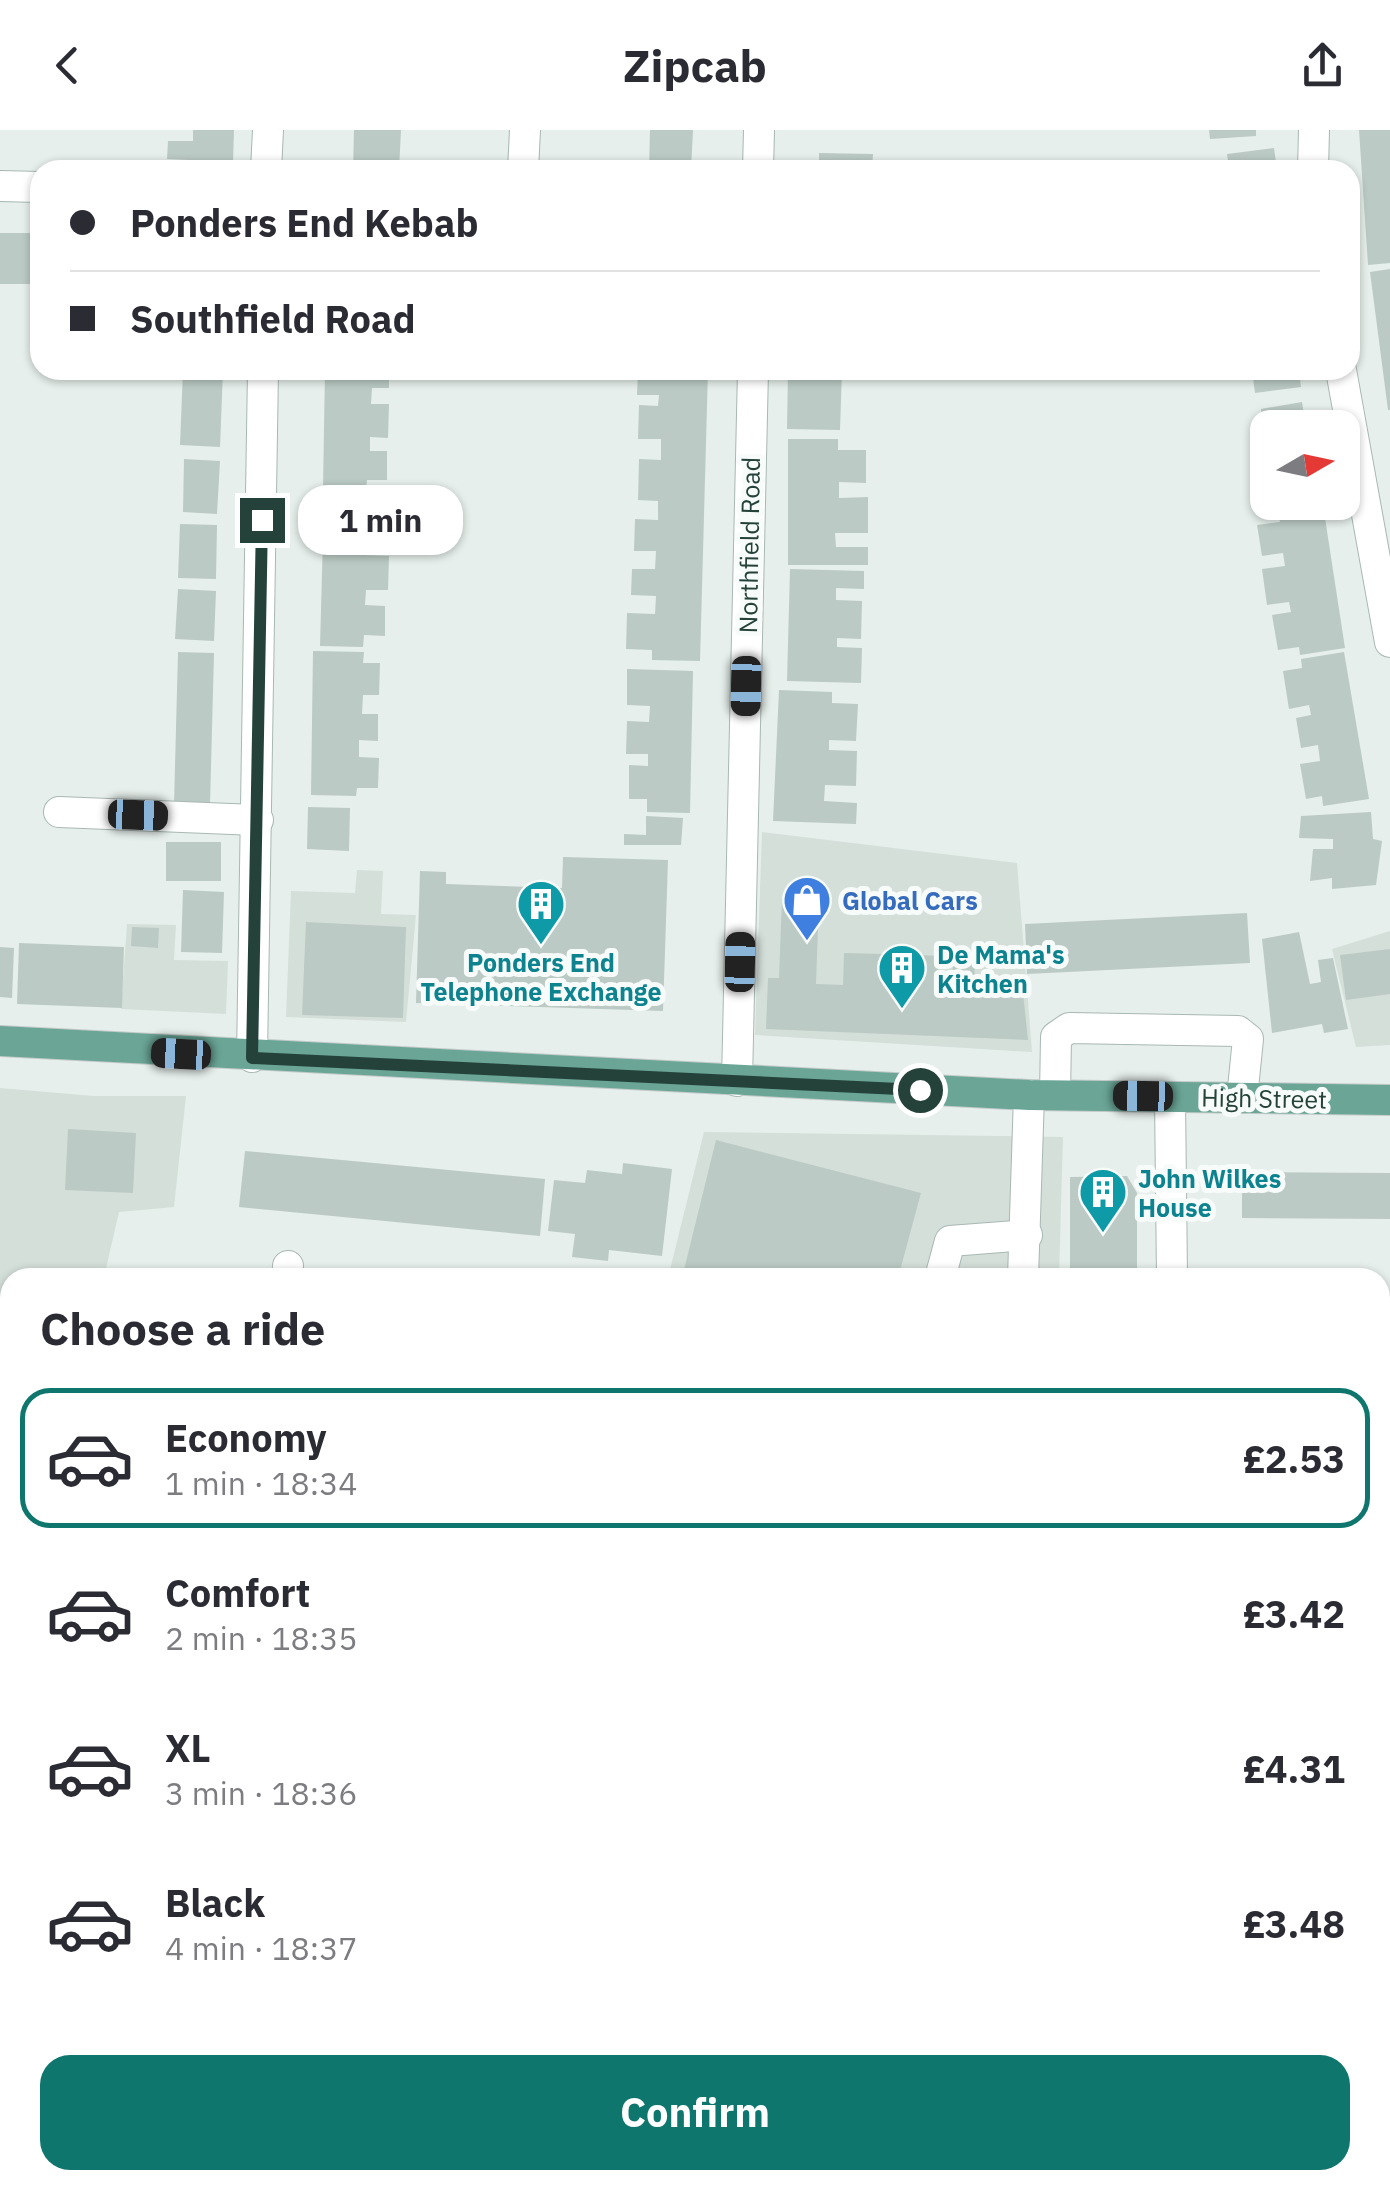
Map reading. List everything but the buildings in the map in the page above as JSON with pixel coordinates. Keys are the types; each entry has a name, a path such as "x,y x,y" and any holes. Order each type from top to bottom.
{"main road":[{"name":"High Street","path":"0,1041 252,1058 1042,1095 1390,1100"}],"street":[{"path":"266,160 268,130"},
{"path":"524,160 525,130"},
{"path":"758,160 759,130"},
{"path":"1313,160 1314,130"},
{"path":"0,186 30,187"},
{"path":"252,1058 263,380"},
{"name":"Northfield Road","path":"737,1081 753,380"},
{"path":"1343,380 1390,642"},
{"path":"59,812 258,820"},
{"path":"1024,1268 1042,1095 1056,1037 1069,1028 1238,1031 1248,1039 1242,1098"},
{"path":"1170,1097 1172,1268"},
{"path":"943,1268 950,1242 1028,1236"}],"shaded area":[{"path":"762,832 1017,863 1032,1052 755,1035"},
{"path":"357,870 383,871 381,914 416,915 406,1022 286,1017 291,891 355,893"},
{"path":"127,924 176,925 174,960 228,961 226,1014 121,1009"},
{"path":"1390,931 1390,1045 1356,1047 1332,949"},
{"path":"0,1088 94,1096 186,1096 174,1207 119,1212 106,1268 0,1268"},
{"path":"704,1132 1063,1137 1059,1268 670,1268"}],"place":[{"name":"Global Cars","path":"807,942"},
{"name":"Ponders End Telephone Exchange","path":"541,946"},
{"name":"De Mama's Kitchen","path":"902,1010"},
{"name":"John Wilkes House","path":"1103,1234"}],"route":[{"path":"262,520 252,1058 920,1090"}]}
